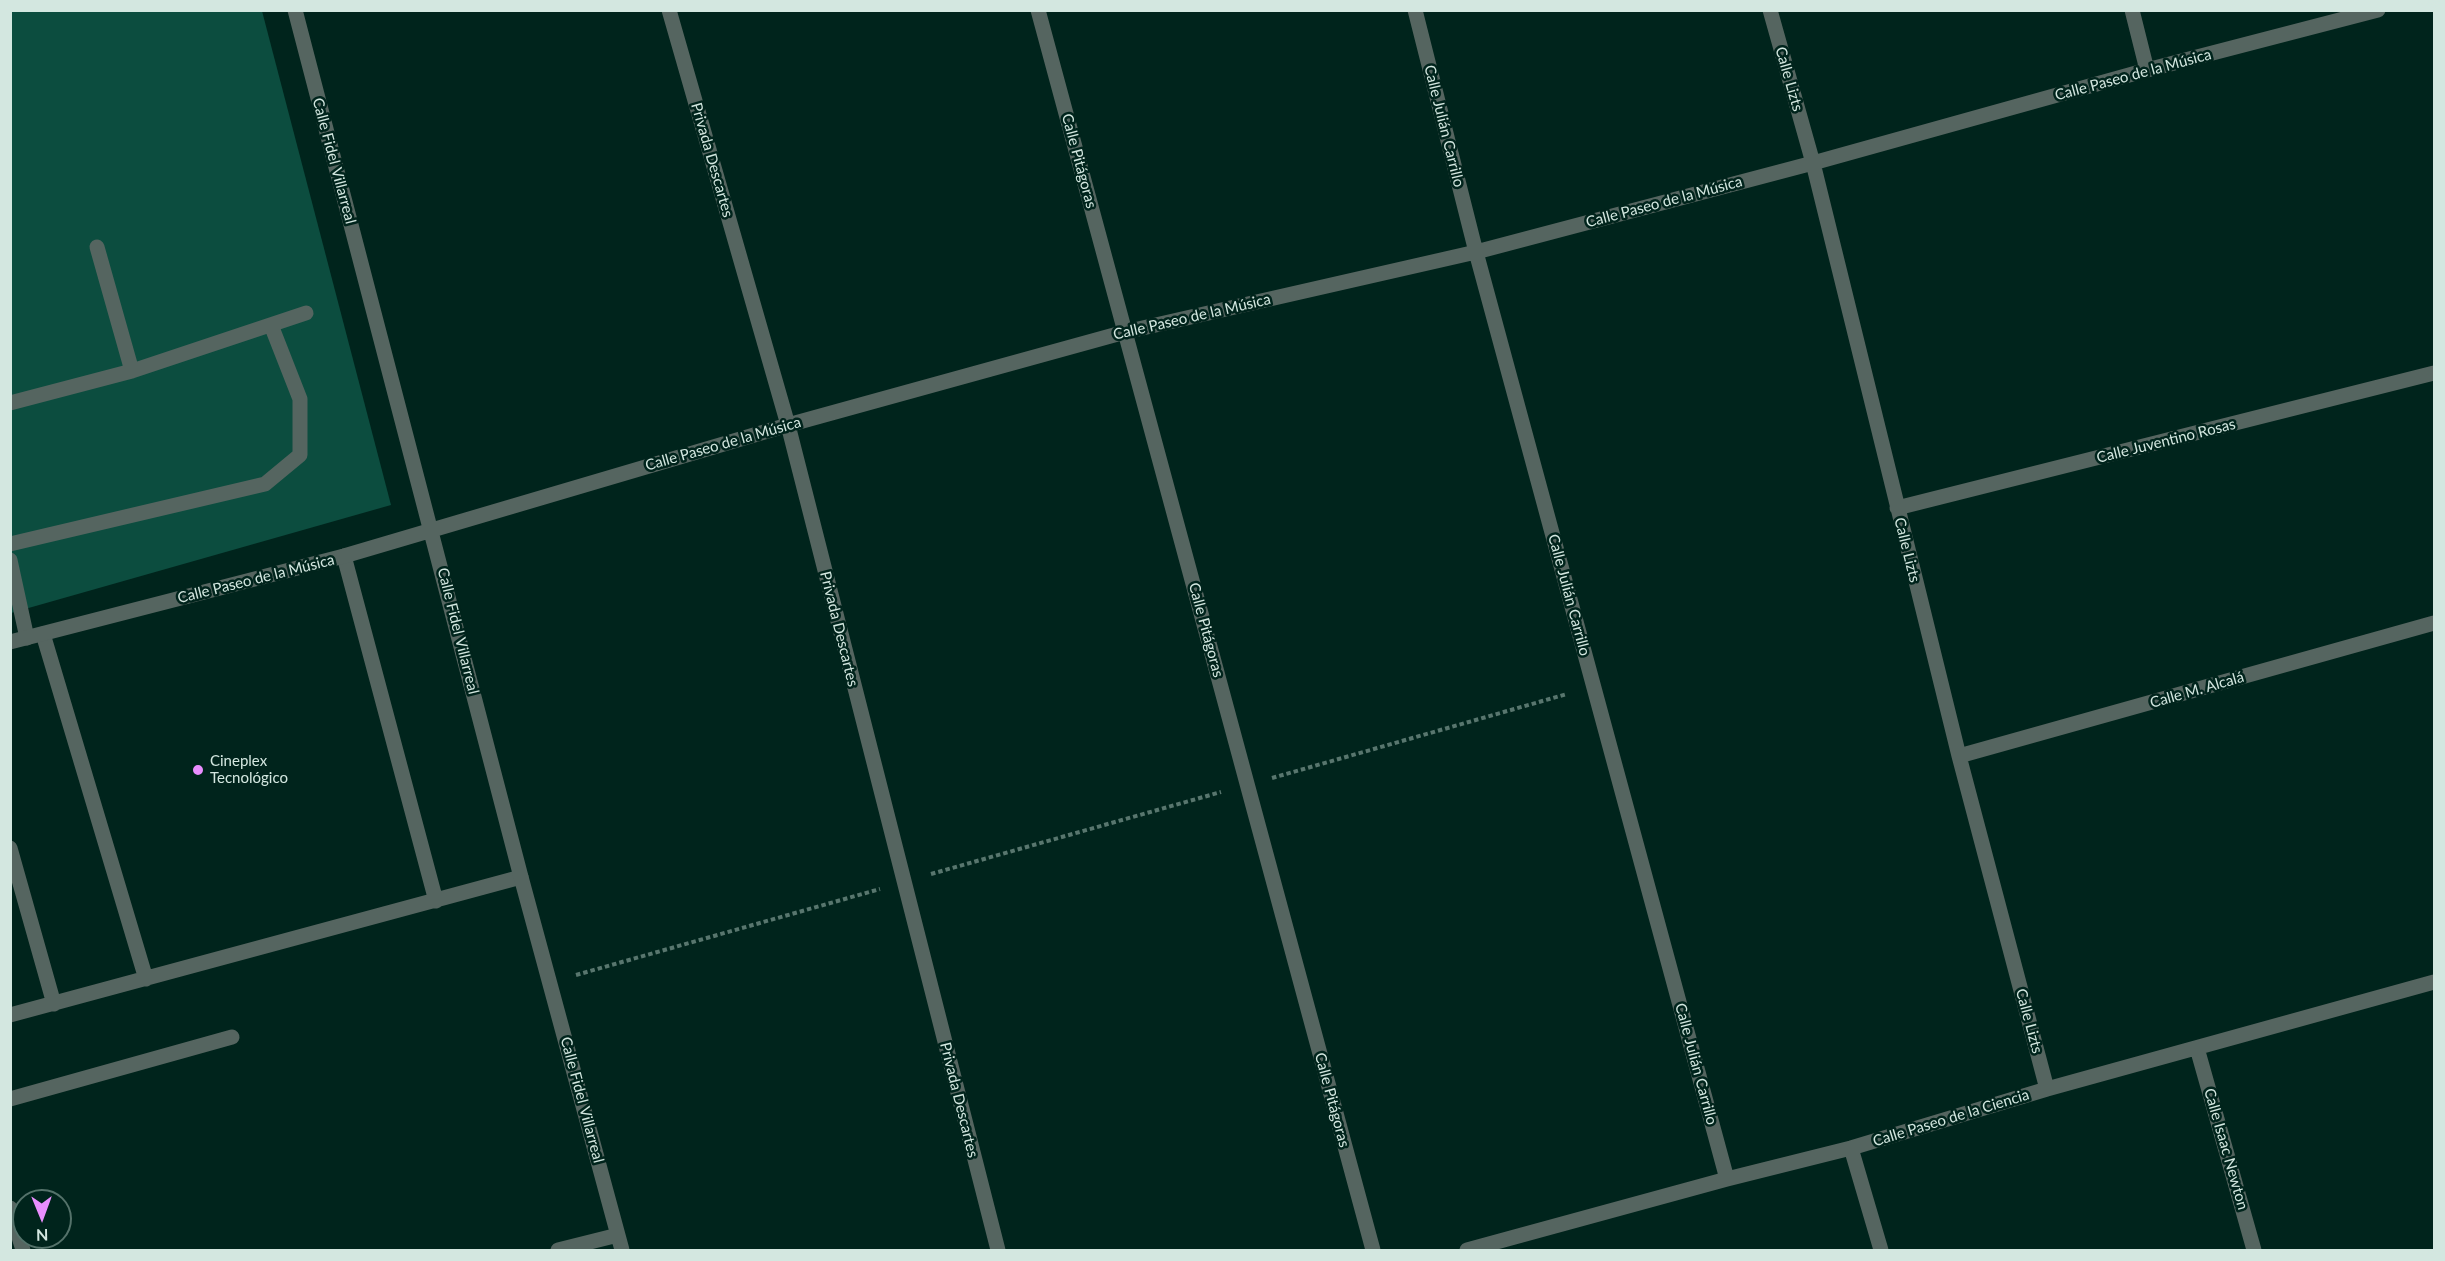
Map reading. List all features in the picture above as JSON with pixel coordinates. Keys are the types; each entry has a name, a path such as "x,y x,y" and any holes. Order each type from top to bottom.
{"street":[{"name":"Calle Fidel Villarreal","path":"295,10 521,877 622,1251"},
{"name":"Privada Descartes","path":"669,10 788,424 998,1251"},
{"name":"Calle Pitágoras","path":"1038,10 1373,1251"},
{"name":"Calle Julián Carrillo","path":"1415,10 1476,252 1727,1179"},
{"name":"Calle Lizts","path":"1770,10 1813,163 1959,756 2047,1089"},
{"path":"2132,10 2147,70"},
{"name":"Calle Paseo de la Música","path":"10,642 344,556 788,424 1125,332 1476,252 1813,163 2147,70 2378,10"},
{"path":"97,247 132,371"},
{"path":"10,403 132,371 306,313"},
{"path":"10,544 265,484 300,455 300,399 271,325"},
{"name":"Calle Juventino Rosas","path":"1897,508 2434,373"},
{"path":"344,556 436,901"},
{"path":"10,560 27,638"},
{"name":"Calle M. Alcalá","path":"1959,756 2434,623"},
{"path":"43,634 146,979"},
{"path":"10,848 54,1004"},
{"path":"10,1015 521,877"},
{"name":"Calle Paseo de la Ciencia","path":"1467,1251 1505,1245 1727,1179 1851,1148 2047,1089 2434,982"},
{"path":"10,1099 232,1037"},
{"name":"Calle Isaac Newton","path":"2198,1048 2254,1251"},
{"path":"1851,1148 1881,1251"},
{"path":"10,1208 23,1251"},
{"path":"558,1251 618,1235"}],"path":[{"path":"551,982 1594,687"}],"green space":[{"path":"11,11 262,11 391,505 11,613"}],"place":[{"name":"Cineplex Tecnológico","path":"198,770"}]}
